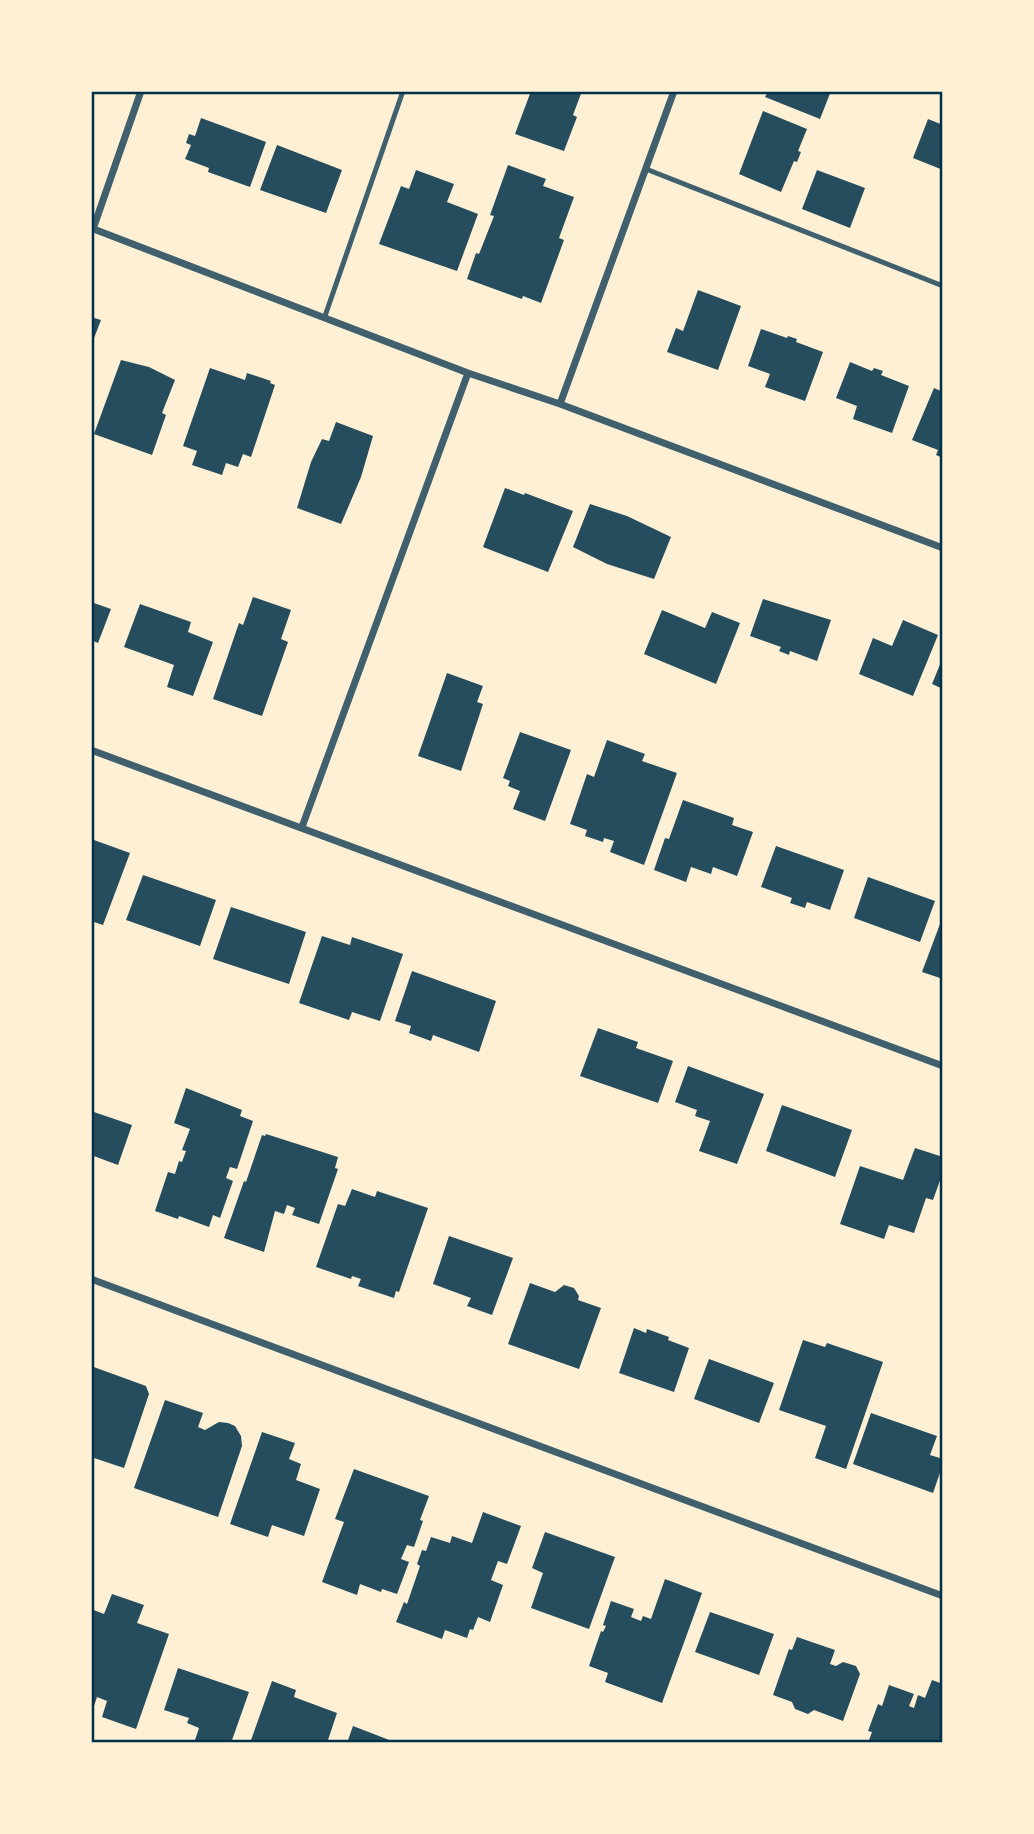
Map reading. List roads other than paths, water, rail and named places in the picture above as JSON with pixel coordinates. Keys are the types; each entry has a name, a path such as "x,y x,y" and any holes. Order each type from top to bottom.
{"street":[{"path":"141,91 92,229 468,373 560,404 943,548"},
{"path":"560,404 674,91"},
{"path":"302,827 468,373"},
{"path":"91,750 943,1066"},
{"path":"91,1279 943,1596"}],"lane":[{"path":"325,316 403,91"},
{"path":"646,169 943,286"}]}
